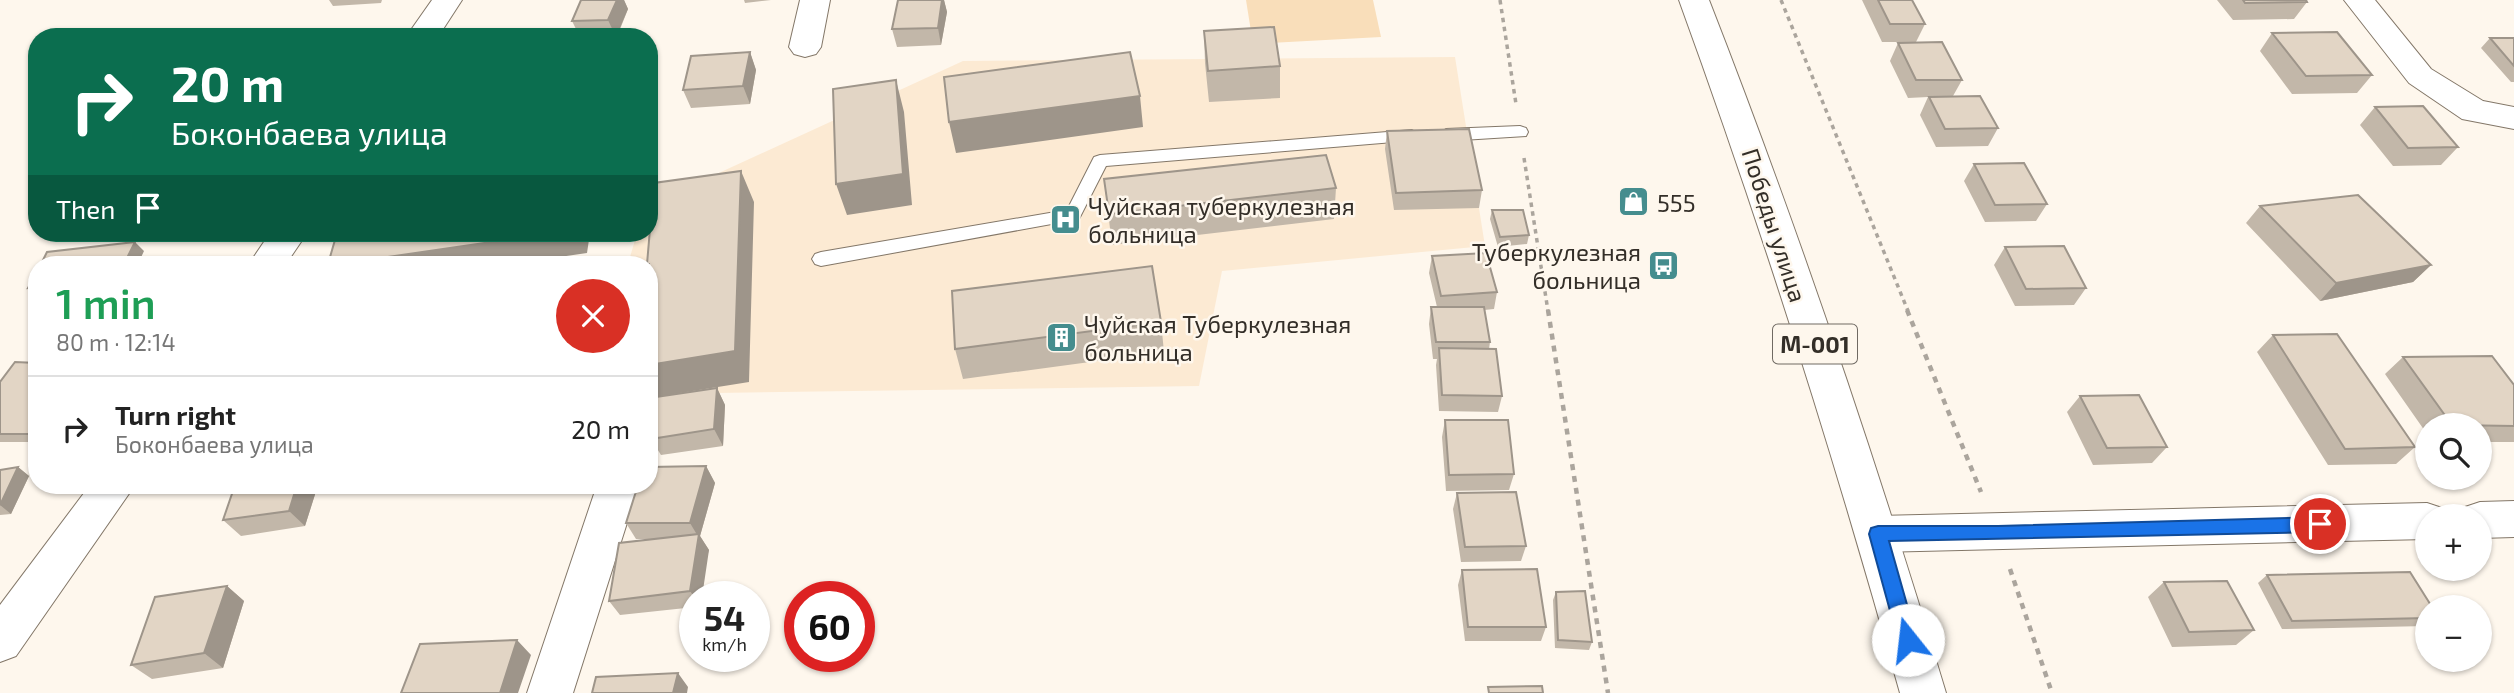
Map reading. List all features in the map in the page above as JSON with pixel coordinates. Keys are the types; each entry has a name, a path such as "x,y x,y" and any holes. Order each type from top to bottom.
{"street":[{"path":"428,28 447,0"},
{"path":"805,47 815,0"},
{"name":"Победы улица","path":"1694,0 1740,121 1878,534 1923,693"},
{"path":"2359,0 2420,76 2474,111 2514,118"},
{"path":"0,641 107,494"},
{"path":"550,693 615,494"},
{"path":"2492,520 2514,519"},
{"path":"1878,534 2415,521"}],"lane":[{"path":"821,259 1073,215 1100,161 1364,138 1520,132"}],"path":[{"path":"1500,0 1608,693"},
{"path":"1781,0 1998,533 2052,693"}],"shaded area":[{"path":"1246,0 1373,0 1381,37 1253,44"},
{"name":"Чуйская туберкулезная больница","path":"1455,57 1485,246 1222,271 1199,386 658,394 658,256 630,256 634,242 658,242 658,201 963,61"}],"building":[{"path":"581,0 617,0 608,20 572,21"},
{"path":"898,0 942,0 938,28 892,29"},
{"path":"1878,0 1912,0 1925,24 1890,24"},
{"path":"2243,0 2306,0 2307,2 2245,3"},
{"path":"1274,27 1280,66 1208,71 1204,31"},
{"path":"2337,32 2372,75 2306,76 2272,33"},
{"path":"2490,38 2514,38 2514,66"},
{"path":"1942,42 1962,80 1916,80 1898,43"},
{"path":"750,52 743,86 683,90 691,56"},
{"path":"1130,52 1140,96 949,122 944,77"},
{"path":"896,80 903,174 836,184 833,89"},
{"path":"1980,96 1998,128 1945,129 1929,97"},
{"path":"2423,106 2458,147 2408,148 2375,107"},
{"path":"1469,129 1482,190 1396,193 1387,131"},
{"path":"1326,155 1336,188 1109,214 1104,179"},
{"path":"2024,163 2047,204 1995,205 1974,164"},
{"path":"741,171 735,351 658,364 658,256 648,256 649,242 658,242 658,182"},
{"path":"2358,195 2431,265 2336,283 2260,206"},
{"path":"1492,210 1523,210 1529,235 1500,237"},
{"path":"135,242 128,256 45,256 47,252"},
{"path":"334,242 490,242 395,256 330,256"},
{"path":"2064,246 2086,288 2026,289 2005,247"},
{"path":"1486,253 1497,292 1441,296 1432,256"},
{"path":"1152,266 1161,322 955,349 952,291"},
{"path":"1431,307 1484,307 1490,342 1436,342"},
{"path":"2337,334 2415,447 2345,449 2273,335"},
{"path":"1439,348 1496,349 1502,396 1442,395"},
{"path":"2492,356 2514,385 2514,426 2492,426 2492,413 2443,413 2403,357"},
{"path":"15,362 28,363 28,434 0,434 0,382"},
{"path":"717,388 714,429 658,438 658,397"},
{"path":"2139,395 2167,447 2107,448 2080,396"},
{"path":"1445,420 1508,420 1514,474 1449,475"},
{"path":"706,466 690,523 626,523 635,494 658,494 658,467"},
{"path":"18,467 0,505 0,470"},
{"path":"1516,492 1526,546 1465,547 1457,493"},
{"path":"232,494 294,494 289,511 223,520"},
{"path":"699,534 692,581 679,581 679,592 609,601 619,543"},
{"path":"1537,569 1546,627 1468,627 1462,570"},
{"path":"2410,572 2424,595 2415,595 2415,618 2292,621 2267,575"},
{"path":"2227,581 2254,630 2189,632 2164,582"},
{"path":"227,586 204,653 131,665 155,597"},
{"path":"1585,591 1592,642 1558,640 1556,592"},
{"path":"517,640 500,693 401,693 420,644"},
{"path":"678,673 673,693 592,693 596,677"},
{"path":"1542,686 1543,693 1489,693 1488,687"}],"place":[{"name":"555","path":"1634,202"},
{"name":"Чуйская туберкулезная больница","path":"1065,219"},
{"name":"Туберкулезная больница","path":"1664,265"},
{"name":"Чуйская Туберкулезная больница","path":"1061,337"}],"route":[{"path":"1908,640 1878,534 2320,524"}]}
